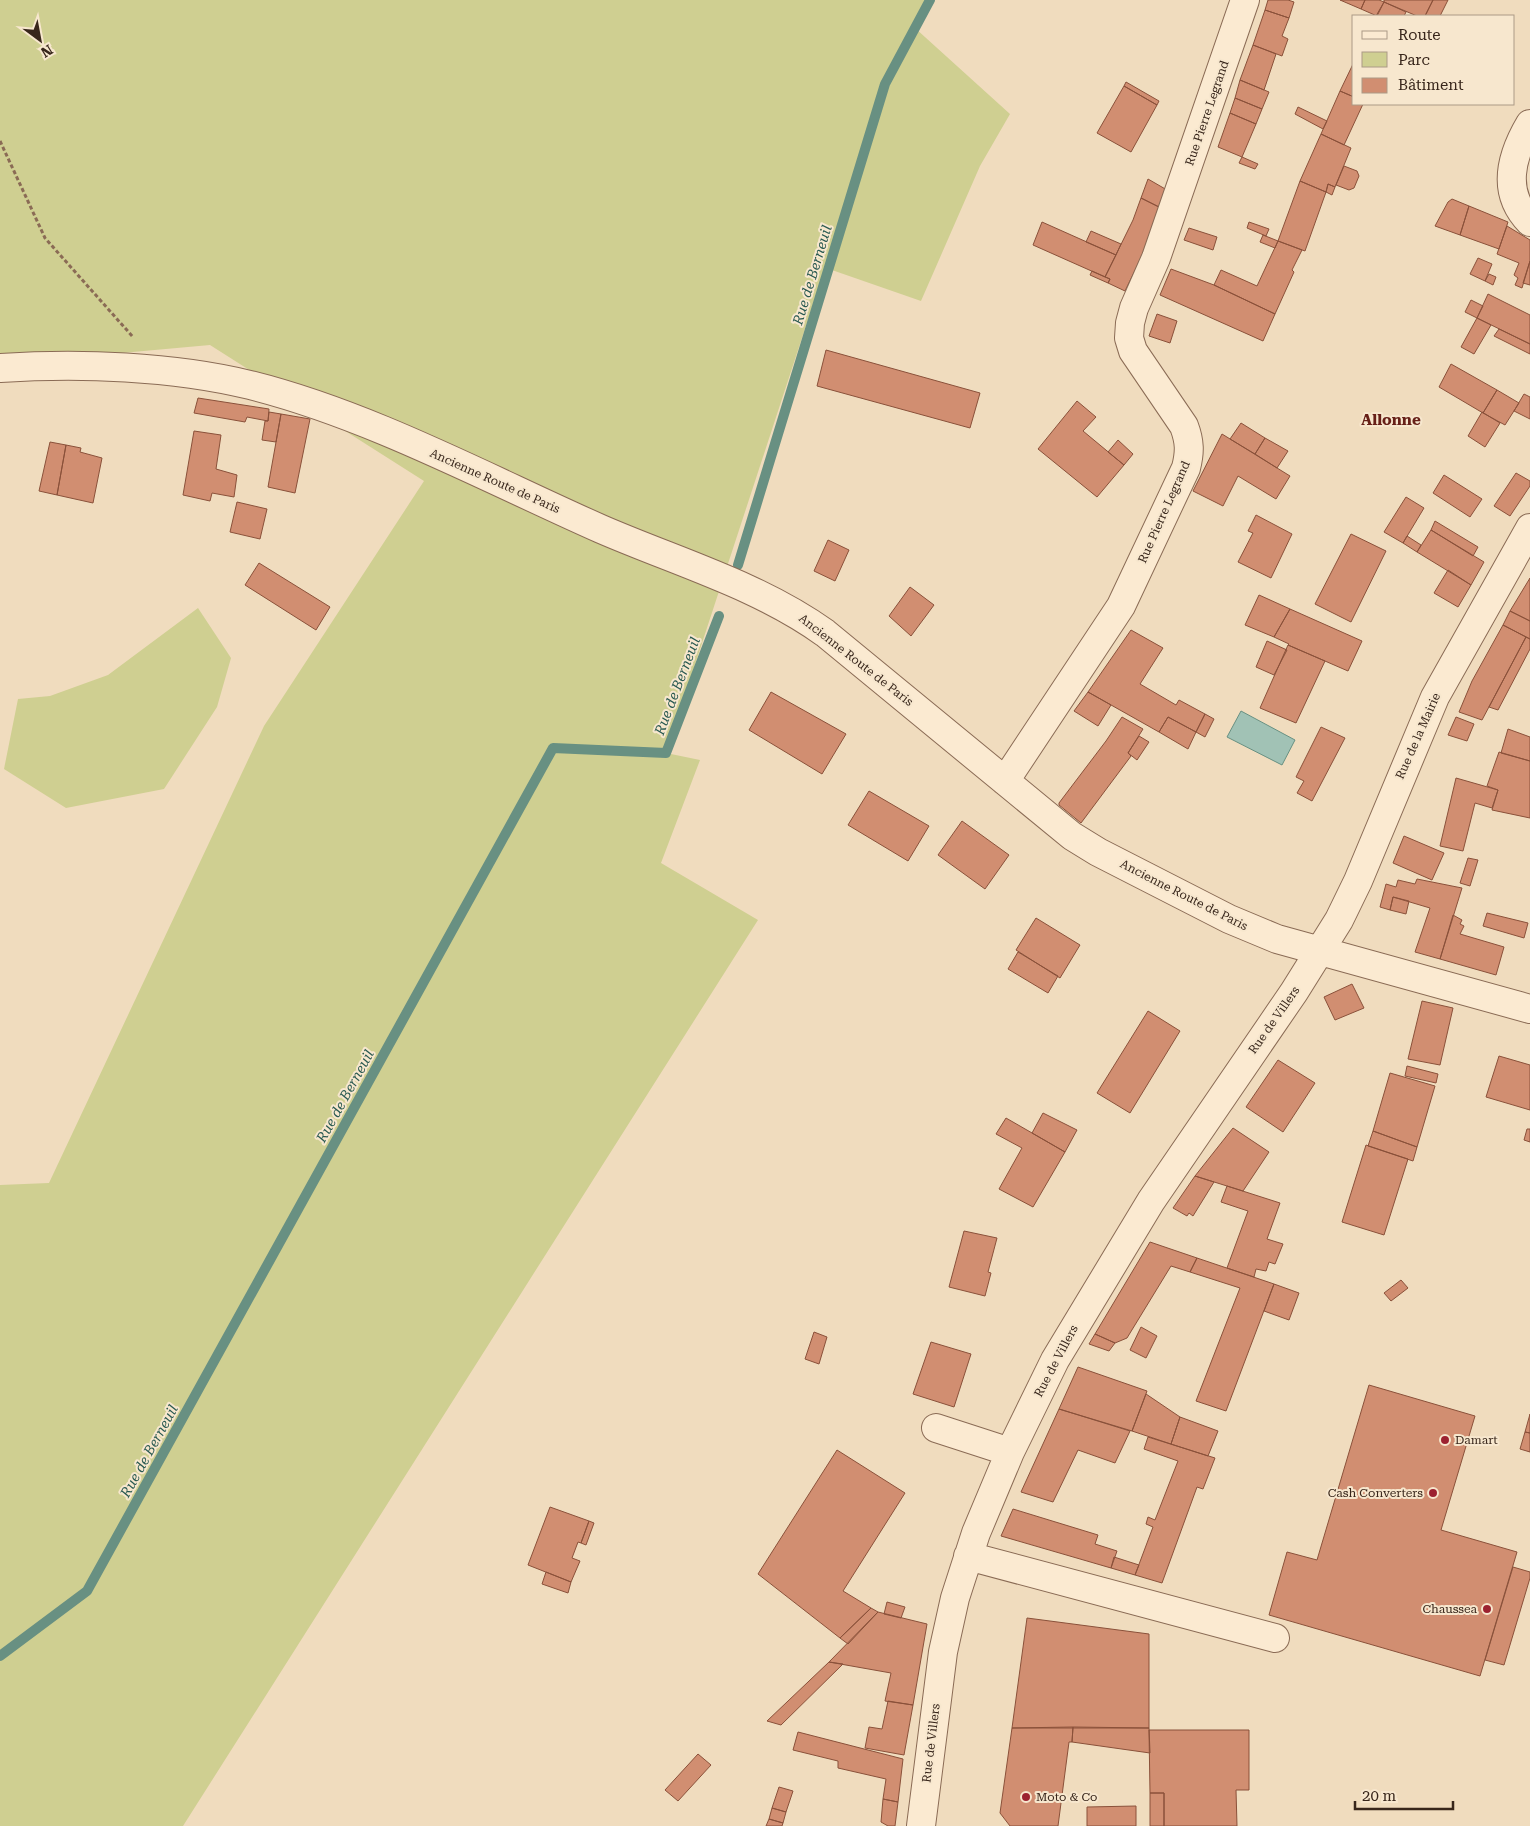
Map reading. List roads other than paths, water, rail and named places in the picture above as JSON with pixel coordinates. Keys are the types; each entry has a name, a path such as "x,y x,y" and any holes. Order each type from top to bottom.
{"street":[{"name":"Rue Pierre Legrand","path":"1005,781 1121,606 1186,468 1189,440 1184,426 1133,352 1129,338 1130,323 1134,308 1156,258 1174,208 1245,0"},
{"path":"1530,124 1515,152 1512,167 1512,184 1517,202 1530,222"},
{"name":"Ancienne Route de Paris","path":"0,368 63,365 164,371 209,377 252,385 342,414 398,437 616,535 776,602 795,612 825,633 1072,836 1098,852 1245,926 1277,939 1530,1009"},
{"name":"Rue de la Mairie","path":"1321,951 1351,895 1435,697 1530,528"},
{"name":"Rue de Villers","path":"921,1826 943,1652 955,1598 968,1556 1010,1452 1054,1360 1151,1201 1321,951"},
{"path":"936,1428 1010,1452"},
{"path":"968,1556 1275,1638"}],"waterway":[{"name":"Rue de Berneuil","path":"738,565 885,84 930,0"},
{"name":"Rue de Berneuil","path":"0,1656 87,1591 553,748 666,753 719,616"}],"place":[{"name":"Damart","path":"1445,1440"},
{"name":"Cash Converters","path":"1433,1493"},
{"name":"Chaussea","path":"1487,1609"},
{"name":"Moto & Co","path":"1026,1797"}],"district":[{"name":"Allonne","path":"1391,420"}]}
